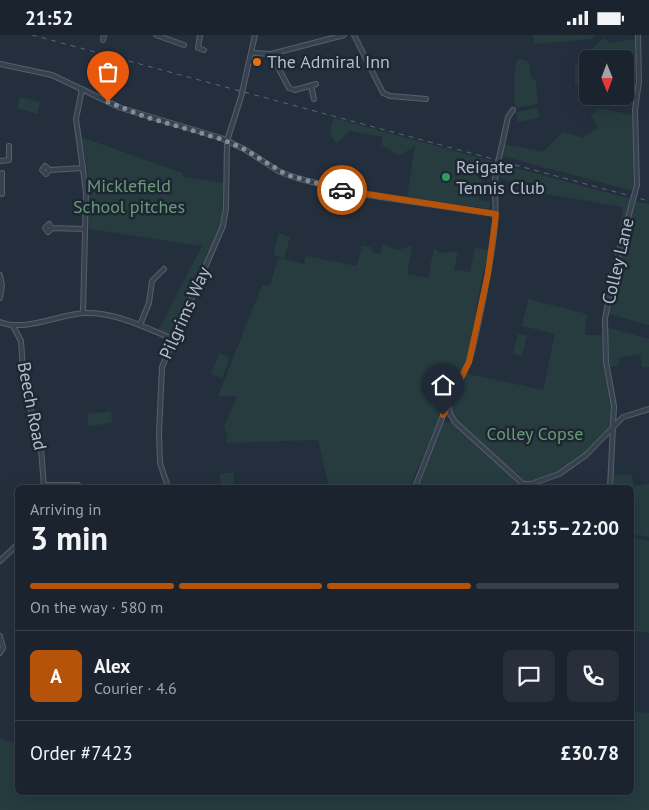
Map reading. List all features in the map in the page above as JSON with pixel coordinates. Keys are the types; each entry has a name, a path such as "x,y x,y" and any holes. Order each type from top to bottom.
{"street":[{"path":"103,40 104,35"},
{"path":"156,35 184,45"},
{"path":"198,48 200,35"},
{"name":"Pilgrims Way","path":"167,485 160,463 160,375 173,339 223,226 226,208 227,141 252,53 255,35"},
{"path":"252,53 271,54 344,35"},
{"path":"354,35 383,93 390,96 426,99"},
{"name":"Colley Lane","path":"610,485 613,391 606,362 606,319 610,288 637,185 635,110 639,81 638,35"},
{"path":"191,46 204,50"},
{"path":"271,54 289,88 295,89 313,85 314,99"},
{"path":"0,64 52,75 140,115 227,141 249,152 280,172 310,182 354,193 496,214"},
{"path":"82,89 76,119 86,192 83,313"},
{"path":"416,485 448,403 469,362 473,347 488,273 496,214 494,185 496,171 508,117 513,110"},
{"path":"0,161 9,161 9,146"},
{"path":"50,170 83,168"},
{"path":"2,173 2,194"},
{"path":"52,228 85,229"},
{"path":"140,325 149,303 152,281 164,269"},
{"path":"0,275 2,285 0,298"},
{"path":"0,322 13,326 83,313 114,316 173,339"},
{"name":"Beech Road","path":"13,326 21,341 24,384 41,449 44,485"},
{"path":"448,403 455,422 522,485"},
{"path":"526,485 547,479 570,467 609,433 613,425 623,417 649,409"},
{"path":"0,561 15,547"},
{"path":"0,636 3,648 0,653"}],"green space":[{"path":"533,35 596,35 591,39 534,44"},
{"path":"603,38 610,43 635,39 637,62 634,88 634,50 591,50"},
{"path":"517,59 525,60 529,63 530,75 536,82 538,104 515,108 514,76"},
{"path":"579,62 579,86 575,85 575,66"},
{"path":"20,97 40,102 37,114 17,108"},
{"path":"538,108 539,118 518,122 516,112"},
{"path":"597,108 632,115 635,185 633,191 502,156 504,144 543,152 563,132 583,138 598,128 590,114 596,112"},
{"name":"Reigate Tennis Club","path":"334,118 495,162 493,172 483,171 479,200 490,202 489,209 407,197 415,146 399,156 382,145 382,137 350,131 337,143 332,137 331,132"},
{"name":"Micklefield School pitches","path":"81,137 183,173 183,177 223,183 222,218 219,232 173,333 170,335 158,331 202,246 89,229 90,185"},
{"path":"501,164 631,199 630,205 634,206 635,201 649,204 649,325 609,314 611,295 620,259 615,257 623,207 534,192 497,176"},
{"path":"279,233 290,237 284,259 304,264 306,256 357,266 362,246 371,247 373,253 381,254 383,244 397,250 412,246 407,274 428,278 434,248 441,253 458,251 454,270 470,272 475,248 490,250 482,276 467,361 437,423 411,485 329,485 318,440 225,443 228,436 224,427 237,396 218,396 262,285 270,285 278,259 283,259 273,255"},
{"name":"Colley Copse","path":"528,299 587,314 585,335 602,335 610,386 613,425 583,455 563,470 523,484 493,458 458,423 451,413 449,401 463,373 543,390 555,334 522,326"},
{"path":"607,329 649,339 649,367 642,367 640,354 619,358 618,365 610,368"},
{"path":"518,334 527,336 522,356 513,354"},
{"path":"219,353 230,358 222,378 211,374"},
{"path":"111,411 112,423 89,426 87,414"},
{"path":"452,422 517,485 419,485 443,423"},
{"path":"220,473 234,473 234,485 221,485"},
{"path":"631,474 634,485 612,485 612,475"},
{"path":"649,484 649,537 634,534 634,486"},
{"path":"634,538 649,541 649,633 634,631"},
{"path":"634,711 649,713 649,810 0,810 0,738 15,743 15,795 634,795"}],"railway":[{"path":"32,35 649,201"}],"way so far":[{"path":"108,102 146,117 221,139 244,149 273,169 287,175 342,190"}],"place":[{"name":"The Admiral Inn","path":"257,62"},
{"name":"Reigate Tennis Club","path":"446,177"}],"route":[{"path":"342,190 496,214 488,273 469,362 443,415"}]}
